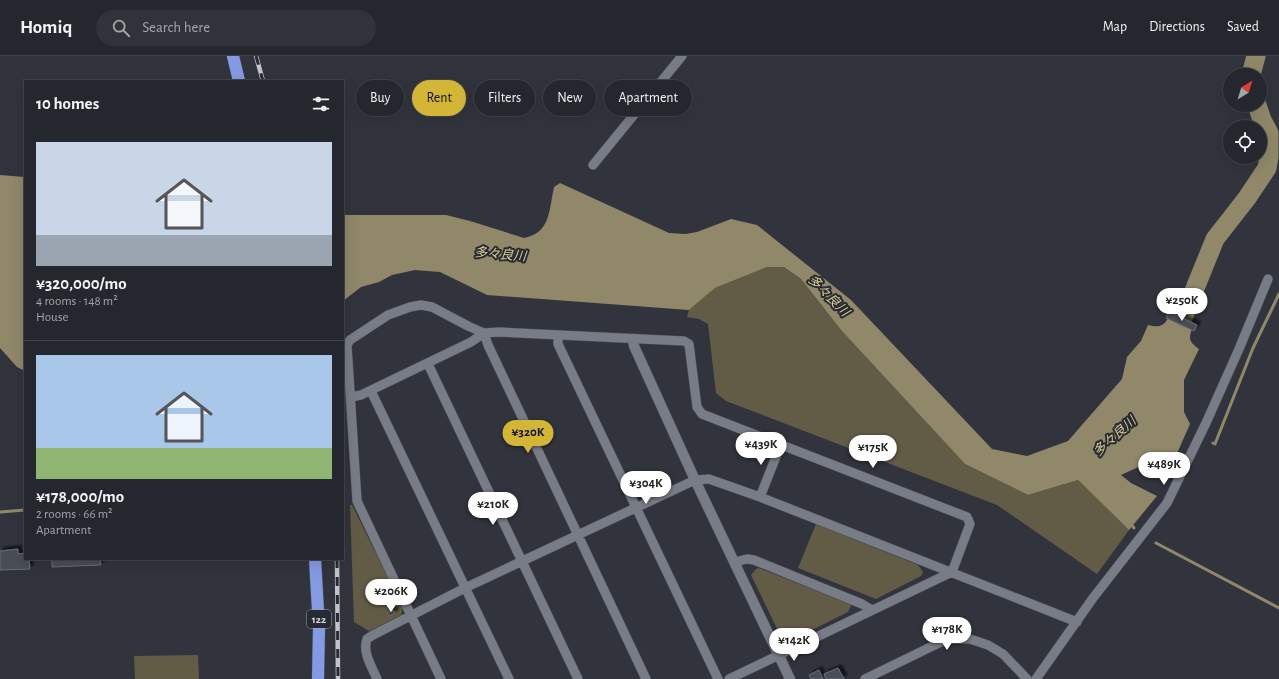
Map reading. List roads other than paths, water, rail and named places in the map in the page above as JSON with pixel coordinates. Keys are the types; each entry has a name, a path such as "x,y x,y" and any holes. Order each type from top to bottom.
{"highway":[{"path":"233,56 239,80"},
{"name":"122","path":"315,560 319,628 318,679"}],"street":[{"path":"593,165 682,56"},
{"path":"1036,679 1076,622 1167,502 1206,423 1268,279"},
{"path":"441,679 357,501 347,345 350,340 388,315 410,307 421,305 432,307 484,333 499,332 633,339 684,340 689,344 697,407 702,414 967,517 970,524 952,572 729,679"},
{"path":"351,397 371,391 428,364 471,342 484,333"},
{"path":"484,333 491,352 646,679"},
{"path":"558,335 558,344 718,679"},
{"path":"633,339 634,346 695,480 790,679"},
{"path":"428,364 578,679"},
{"path":"371,391 508,679"},
{"path":"760,497 781,444"},
{"path":"377,679 367,654 366,645 367,639 373,635 465,588 695,480 709,479 760,497 1076,622"},
{"path":"734,562 747,559 754,560 862,604 872,610"},
{"path":"865,679 948,639 970,639 988,645 1002,654 1027,679"}],"water":[{"path":"0,175 24,177 24,370 17,367 0,348"},
{"path":"560,183 669,233 685,234 697,232 731,219 757,225 851,300 992,449 1027,456 1068,441 1122,379 1127,357 1141,341 1148,325 1160,326 1164,324 1168,318 1192,329 1190,338 1194,345 1199,349 1184,380 1184,412 1190,424 1171,467 1145,464 1121,475 1131,483 1157,496 1129,530 1078,480 1028,495 965,464 841,330 801,279 784,267 767,267 715,288 689,310 487,295 440,272 415,270 392,275 379,282 361,287 344,300 344,215 446,215 524,238 533,235 544,225 547,219 554,187"}],"waterway":[{"name":"多々良川","path":"1253,68 1256,56"},
{"name":"多々良川","path":"1183,318 1215,239 1247,198 1267,168 1269,157 1269,133 1259,112"},
{"path":"1213,443 1215,444 1253,348 1279,294"},
{"path":"0,512 24,510"},
{"path":"1130,523 1134,528"},
{"path":"1156,543 1279,608"}],"railway":[{"path":"256,56 263,80"},
{"path":"337,560 338,679"}]}
